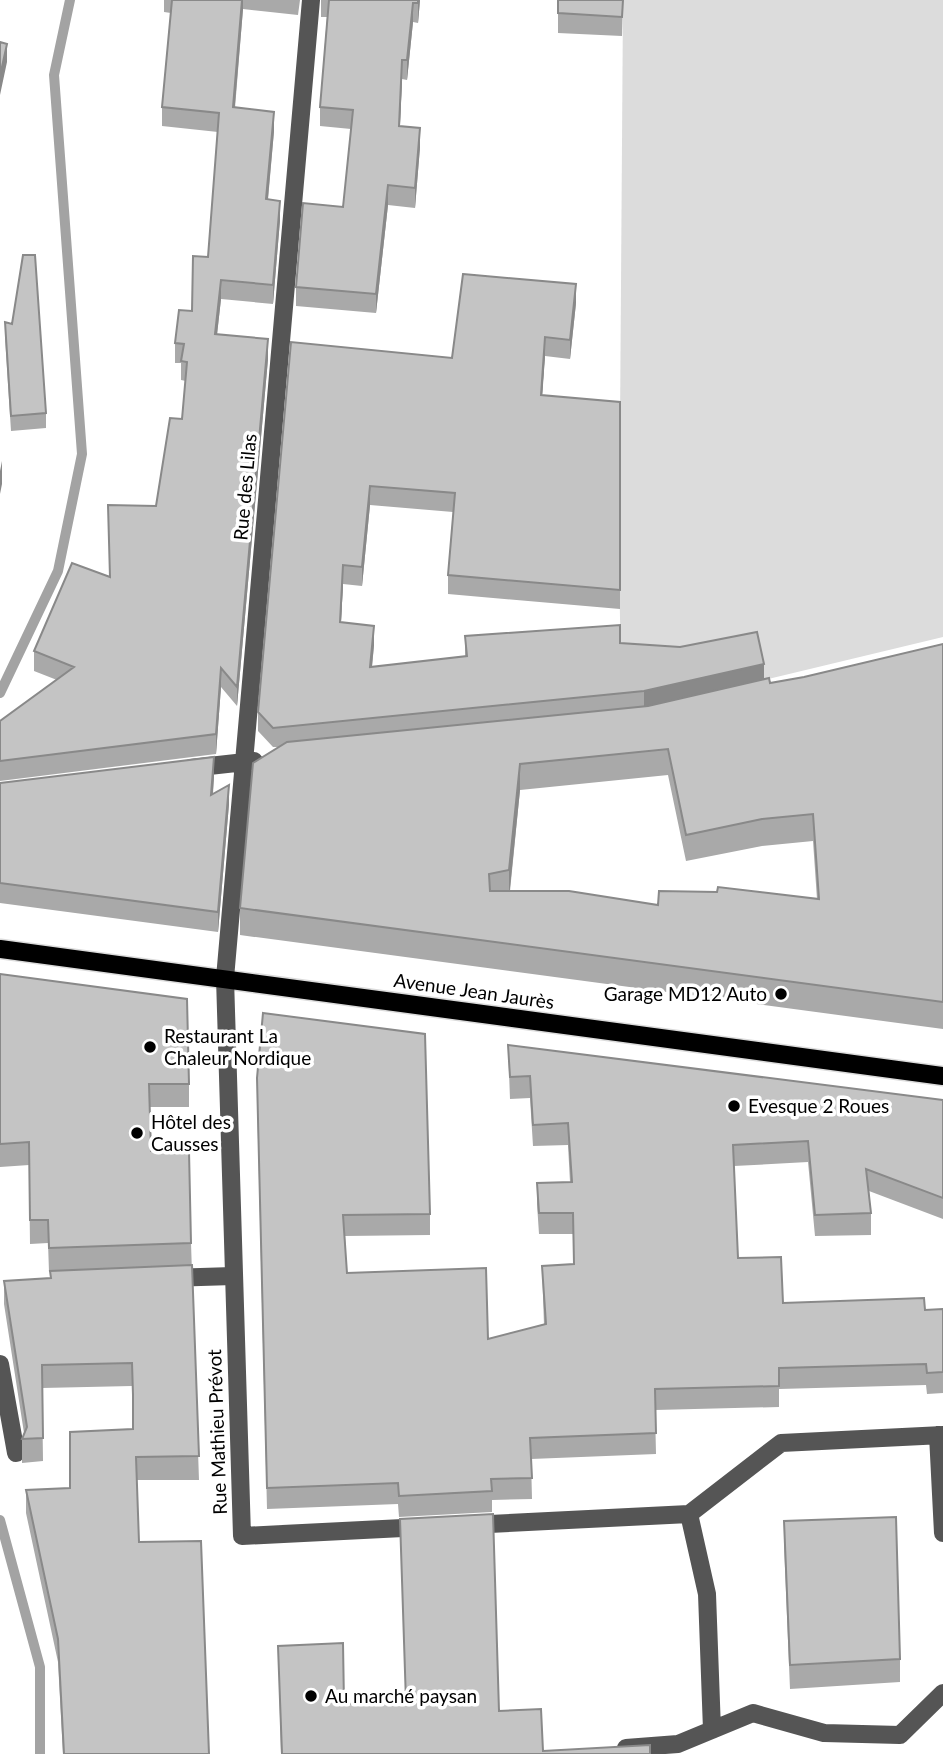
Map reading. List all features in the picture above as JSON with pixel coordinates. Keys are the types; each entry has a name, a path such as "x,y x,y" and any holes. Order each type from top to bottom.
{"main road":[{"name":"Avenue Jean Jaurès","path":"0,948 943,1076"}],"street":[{"name":"Rue des Lilas","path":"225,978 311,0"},
{"path":"174,770 269,759"},
{"name":"Rue Mathieu Prévot","path":"225,978 242,1536 689,1514"},
{"path":"151,1279 233,1276"},
{"path":"0,1364 16,1453"},
{"path":"712,1730 707,1594 689,1514 780,1443 941,1435 943,1533"},
{"path":"610,1749 678,1749 712,1730 753,1713 824,1732 901,1735 943,1693"}],"shaded area":[{"path":"623,0 943,0 943,637 622,714 619,570"}],"building":[{"path":"172,0 242,0 233,107 274,112 266,199 280,201 273,285 221,280 215,334 268,339 237,687 221,668 216,734 0,761 0,721 74,667 34,651 72,563 110,577 108,505 156,506 170,418 182,419 187,362 181,361 184,344 175,343 179,310 192,311 193,256 208,257 219,113 162,107"},
{"path":"329,0 418,0 418,3 413,3 407,60 402,60 399,126 420,128 415,188 388,185 376,294 296,287 303,203 343,207 353,110 320,107"},
{"path":"558,0 623,0 622,17 558,13"},
{"path":"0,42 7,44 0,76"},
{"path":"23,255 35,255 46,413 11,416 5,322 12,324"},
{"path":"463,274 576,284 570,340 545,337 541,395 620,402 620,590 448,575 455,493 370,486 362,567 343,565 340,622 374,626 370,667 467,656 465,636 620,625 620,643 680,647 757,632 764,664 644,691 273,728 258,712 291,342 452,358"},
{"path":"943,644 943,1002 240,908 253,763 287,742 648,706 769,678 770,683","holes":["668,749 686,835 762,819 813,814 819,899 718,887 717,892 659,891 658,905 569,891 490,891 489,874 509,870 520,764"]},
{"path":"214,757 211,795 229,785 218,912 0,883 0,783"},
{"path":"0,974 187,999 189,1084 149,1084 151,1151 189,1151 191,1243 49,1248 48,1220 30,1220 29,1142 0,1144"},
{"path":"263,1013 425,1034 430,1214 343,1215 347,1273 486,1268 488,1339 546,1324 542,1266 574,1264 573,1213 539,1213 537,1183 572,1182 568,1123 533,1125 530,1076 510,1077 508,1045 943,1100 943,1198 866,1169 871,1213 815,1215 808,1141 733,1145 738,1258 781,1257 783,1303 924,1298 925,1310 943,1309 943,1372 927,1373 926,1364 779,1368 779,1386 655,1389 656,1433 530,1438 532,1478 491,1479 492,1491 399,1496 398,1483 267,1488 257,1078"},
{"path":"192,1265 199,1456 136,1457 139,1542 201,1541 209,1754 64,1754 58,1639 26,1490 70,1488 70,1432 133,1429 132,1363 42,1365 43,1438 22,1439 27,1427 4,1281 51,1278 50,1271"},
{"path":"493,1514 499,1711 541,1709 543,1751 650,1745 650,1754 282,1754 278,1646 343,1643 344,1704 406,1702 400,1519"},
{"path":"896,1517 900,1659 790,1665 784,1521"}],"waterway":[{"path":"0,693 58,571 82,454 54,75 70,0"},
{"path":"0,1520 40,1667 40,1754"}],"place":[{"name":"Garage MD12 Auto","path":"781,994"},
{"name":"Restaurant La Chaleur Nordique","path":"150,1047"},
{"name":"Evesque 2 Roues","path":"734,1106"},
{"name":"Hôtel des Causses","path":"137,1133"},
{"name":"Au marché paysan","path":"311,1696"}]}
